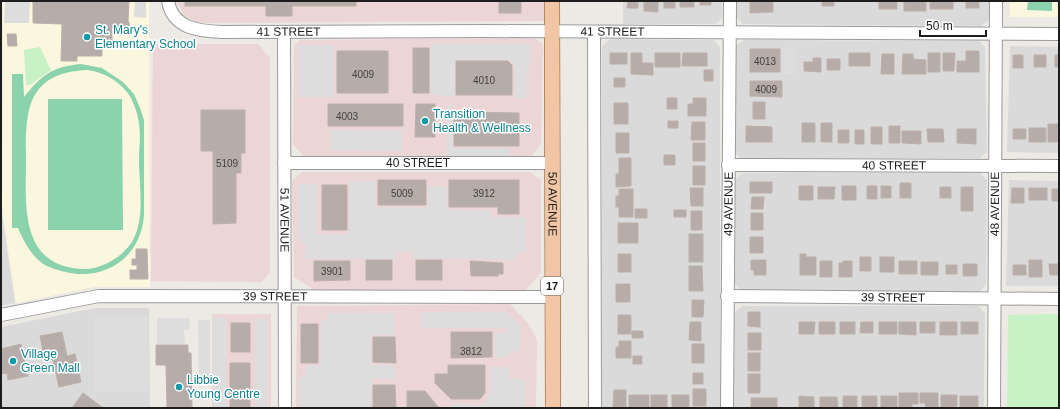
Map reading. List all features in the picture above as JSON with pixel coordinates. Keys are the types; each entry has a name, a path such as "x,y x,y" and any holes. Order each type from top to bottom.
{"main road":[{"name":"50 AVENUE","path":"552,1 551,163 553,408"}],"street":[{"name":"41 STREET","path":"168,1 172,14 185,26 196,30 222,32 730,32 1059,34"},
{"name":"49 AVENUE","path":"727,408 730,1"},
{"name":"48 AVENUE","path":"994,408 996,1"},
{"name":"51 AVENUE","path":"284,32 285,408"},
{"path":"594,32 595,408"},
{"name":"40 STREET","path":"284,163 551,163"},
{"name":"40 STREET","path":"728,165 1059,166"},
{"name":"39 STREET","path":"1,315 99,296 552,297"},
{"name":"39 STREET","path":"727,296 1059,299"}],"shaded area":[{"path":"3,1 149,1 150,287 94,287 16,303 2,208"},
{"path":"5,1 30,1 29,23 4,23"},
{"path":"135,1 146,1 146,18 134,17"},
{"path":"177,1 544,1 545,21 210,23 196,22 184,15"},
{"path":"623,1 722,1 722,18 715,24 623,24"},
{"path":"737,1 989,1 989,20 981,26 743,24 736,17"},
{"path":"1010,1 1059,1 1059,17 1010,17"},
{"path":"535,38 543,45 541,144 530,158 303,156 293,144 294,46 300,40"},
{"path":"610,39 714,40 720,47 720,408 602,408 602,46"},
{"path":"744,40 979,41 985,47 987,152 980,158 741,158 735,153 736,46"},
{"path":"153,44 258,44 270,58 270,272 262,282 151,281"},
{"path":"431,44 531,44 531,58 527,70 527,98 515,98 515,65 509,60 455,60 455,96 431,95"},
{"path":"298,45 334,45 334,97 298,97"},
{"path":"1010,46 1059,47 1059,153 1007,152"},
{"path":"783,48 796,48 795,74 783,74"},
{"path":"448,105 453,105 453,148 510,148 510,163 447,163"},
{"path":"331,130 402,130 402,151 331,150"},
{"path":"302,172 530,172 541,180 541,273 526,290 314,290 294,277 292,181"},
{"path":"742,173 980,173 987,180 986,284 979,292 742,290 735,285 735,179"},
{"path":"1009,180 1059,181 1059,286 1006,286"},
{"path":"350,181 376,181 376,207 428,208 428,186 447,187 447,210 490,210 491,217 526,217 526,251 516,253 516,260 413,258 413,252 396,252 396,259 305,259 306,245 298,239 298,186 300,184 317,184 316,234 349,234"},
{"path":"1,208 15,303 1,306"},
{"path":"510,304 527,322 537,340 536,408 296,408 297,306"},
{"path":"742,306 978,306 985,313 984,408 734,408 734,313"},
{"path":"95,308 149,308 150,408 1,408 1,327"},
{"path":"422,312 506,312 521,326 520,351 509,352 509,357 495,357 495,333 508,333 506,328 422,328"},
{"path":"328,313 394,313 394,335 371,335 372,365 395,365 395,379 372,378 372,408 299,408 299,377 305,377 307,365 321,365 321,320 328,319"},
{"path":"212,314 271,314 271,408 212,408"},
{"path":"148,316 148,392 94,392 93,317"},
{"path":"157,318 189,318 190,329 184,330 185,344 157,344"},
{"path":"213,318 226,318 226,408 213,408"},
{"path":"255,319 267,319 267,408 255,408"},
{"path":"198,320 210,320 210,382 199,382"},
{"path":"490,367 509,367 509,379 525,379 525,408 450,408 454,404 482,405 490,396"}],"green space":[{"path":"1028,1 1052,1 1052,11 1027,10"},
{"path":"40,47 51,70 30,85 26,85 24,50"},
{"path":"81,64 102,68 123,82 134,94 144,120 144,215 141,231 136,244 117,264 105,270 91,274 77,274 61,271 44,264 31,252 18,228 12,228 12,74 23,74 24,97 36,83 48,73 71,65","holes":["87,70 112,79 123,87 131,98 135,107 139,121 140,133 139,160 141,200 137,229 134,238 126,250 106,264 99,267 85,269 65,266 49,259 39,248 32,234 26,202 26,131 32,101 39,89 50,79 66,73"]},
{"path":"48,99 122,99 123,230 48,230"},
{"path":"1059,314 1059,408 1007,408 1008,315"}],"building":[{"name":"St. Mary's Elementary School","path":"33,1 129,1 128,22 130,30 121,30 121,27 112,27 112,47 102,47 102,56 77,56 77,61 61,61 62,24 33,23"},
{"path":"185,1 356,1 356,6 292,6 292,16 266,16 266,6 185,6"},
{"path":"499,1 521,1 521,13 499,13"},
{"path":"628,1 638,1 638,8 627,8"},
{"path":"644,1 658,1 658,12 644,11"},
{"path":"664,1 675,1 675,8 664,8"},
{"path":"680,1 694,1 694,7 680,7"},
{"path":"700,1 711,1 711,5 700,5"},
{"path":"750,1 773,1 773,12 750,13"},
{"path":"822,1 834,1 834,6 822,6"},
{"path":"879,1 897,1 897,9 879,9"},
{"path":"904,1 926,1 926,11 904,11"},
{"path":"930,1 953,1 953,9 930,9"},
{"path":"966,1 979,1 979,8 966,8"},
{"path":"7,34 16,34 17,46 8,46"},
{"path":"413,48 429,48 429,93 413,93"},
{"path":"750,49 780,49 780,72 750,72"},
{"path":"337,51 388,51 388,93 337,93"},
{"path":"966,51 979,51 979,72 957,72 957,61 966,61"},
{"path":"610,53 627,53 627,64 610,64"},
{"path":"631,53 642,53 642,63 653,63 653,75 631,74"},
{"path":"655,53 680,53 680,67 655,67"},
{"path":"683,53 707,53 707,66 682,66"},
{"path":"849,53 870,53 870,66 849,66"},
{"path":"928,53 940,53 940,72 928,72"},
{"path":"943,53 955,53 954,71 943,71"},
{"path":"882,54 894,54 894,74 881,74"},
{"path":"903,54 913,54 913,59 926,60 926,74 902,74"},
{"path":"1013,55 1023,55 1023,68 1013,68"},
{"path":"1034,55 1046,55 1046,67 1034,67"},
{"path":"1055,55 1059,55 1059,67 1055,67"},
{"path":"813,58 821,58 821,72 804,71 804,62 813,62"},
{"path":"827,59 840,59 840,70 827,70"},
{"path":"456,61 508,61 512,65 512,95 456,95"},
{"path":"704,70 713,70 713,81 704,81"},
{"path":"614,78 625,78 625,87 614,87"},
{"path":"750,81 782,81 782,97 750,96"},
{"path":"667,98 677,98 677,109 667,109"},
{"path":"693,98 706,98 706,116 688,116 688,104 693,104"},
{"path":"753,102 765,102 765,119 753,119"},
{"path":"614,103 628,103 628,124 614,124"},
{"path":"328,104 403,104 403,126 328,126"},
{"name":"Transition Health & Wellness","path":"416,104 435,104 435,137 415,137"},
{"path":"201,110 245,110 245,153 241,153 241,173 236,173 236,223 213,224 213,151 201,151"},
{"path":"454,112 519,113 519,146 454,146"},
{"path":"668,121 678,121 678,128 668,128"},
{"path":"692,122 705,122 705,140 691,140"},
{"path":"802,123 815,123 815,142 802,142"},
{"path":"821,123 832,123 832,142 821,142"},
{"path":"1048,124 1059,124 1059,142 1048,142"},
{"path":"746,126 772,127 772,142 746,142"},
{"path":"889,126 900,126 900,143 889,143"},
{"path":"871,127 882,127 882,144 871,144"},
{"path":"1029,128 1046,128 1046,142 1029,142"},
{"path":"927,129 943,129 944,142 928,142"},
{"path":"957,129 976,129 976,144 957,143"},
{"path":"1013,129 1026,129 1026,139 1013,139"},
{"path":"838,130 849,130 849,143 838,143"},
{"path":"855,130 864,130 864,144 855,144"},
{"path":"902,131 921,131 921,144 902,143"},
{"path":"616,133 629,133 629,153 616,153"},
{"path":"693,143 705,143 705,161 693,161"},
{"path":"664,155 675,155 675,165 664,165"},
{"path":"619,158 631,158 631,186 616,187 616,174 619,174"},
{"path":"693,166 705,166 705,185 693,185"},
{"path":"378,180 426,180 426,205 378,205"},
{"path":"449,180 519,180 519,214 498,214 498,207 449,207"},
{"path":"750,182 772,182 772,193 750,193"},
{"path":"900,183 911,183 911,198 900,198"},
{"path":"322,185 347,185 347,230 322,230"},
{"path":"799,186 813,186 813,200 799,200"},
{"path":"842,186 856,186 856,200 842,200"},
{"path":"867,186 877,186 877,199 867,199"},
{"path":"881,186 891,186 891,198 881,198"},
{"path":"818,187 835,187 834,199 818,199"},
{"path":"940,187 951,187 951,198 940,198"},
{"path":"961,187 973,187 973,211 961,211"},
{"path":"690,188 703,188 703,206 691,206"},
{"path":"1012,188 1024,188 1024,203 1011,203"},
{"path":"1029,188 1047,188 1047,200 1029,200"},
{"path":"619,189 633,189 633,217 619,217 619,207 616,207 616,196 619,196"},
{"path":"1052,189 1059,189 1059,201 1052,201"},
{"path":"752,197 764,197 763,209 751,209"},
{"path":"635,209 647,209 647,218 635,218"},
{"path":"674,210 686,210 686,217 674,217"},
{"path":"691,211 702,211 702,230 691,230"},
{"path":"751,213 763,213 763,230 751,230"},
{"path":"618,223 638,223 638,243 618,243"},
{"path":"689,234 703,234 703,262 689,262"},
{"path":"750,237 763,237 763,253 750,253"},
{"path":"136,249 147,249 148,279 130,279 130,270 137,270 137,265 132,265 132,259 136,259"},
{"path":"618,254 631,254 631,272 618,272"},
{"path":"800,254 806,254 806,257 816,257 816,275 800,275"},
{"path":"860,257 871,257 871,271 860,271"},
{"path":"880,257 894,257 894,272 880,272"},
{"path":"366,260 392,260 392,280 366,280"},
{"path":"416,260 442,260 442,280 416,280"},
{"path":"751,260 766,260 766,275 754,275 754,270 751,270"},
{"path":"1029,260 1042,260 1042,277 1029,277"},
{"path":"314,261 350,261 350,280 314,281"},
{"path":"470,261 503,263 503,274 498,274 498,276 471,276"},
{"path":"820,261 832,261 832,277 820,277"},
{"path":"843,261 852,261 852,277 839,277 839,263 843,263"},
{"path":"899,261 917,261 917,274 899,274"},
{"path":"921,262 938,262 938,275 921,275"},
{"path":"963,264 977,264 977,276 963,276"},
{"path":"1049,264 1059,264 1059,275 1050,275"},
{"path":"946,265 957,265 957,274 946,274"},
{"path":"1013,265 1026,265 1026,275 1013,275"},
{"path":"689,266 702,266 703,291 689,291"},
{"path":"616,284 630,284 630,302 616,302"},
{"path":"692,300 704,300 703,317 692,317"},
{"path":"748,312 760,312 760,327 748,326"},
{"path":"618,315 631,315 631,334 618,334"},
{"path":"690,322 701,322 701,341 689,340"},
{"path":"799,322 815,322 814,334 799,334"},
{"path":"819,322 835,322 835,334 819,334"},
{"path":"840,322 855,322 855,334 840,334"},
{"path":"861,322 873,322 873,333 860,333"},
{"path":"879,322 897,322 897,334 879,334"},
{"path":"899,322 916,322 916,335 899,334"},
{"path":"920,322 935,322 935,333 920,333"},
{"path":"940,322 957,322 957,335 940,335"},
{"path":"961,322 978,322 978,334 961,334"},
{"path":"231,323 250,323 250,352 231,352"},
{"path":"301,324 318,324 318,363 301,363"},
{"path":"632,331 643,331 643,338 632,338"},
{"path":"62,332 67,356 45,361 40,336"},
{"path":"451,332 492,332 492,357 451,358"},
{"path":"748,333 761,333 761,350 748,350"},
{"path":"373,337 395,337 396,363 373,362"},
{"path":"619,341 631,341 631,358 616,358 616,347 619,347"},
{"name":"Village Green Mall","path":"21,344 28,376 8,380 7,373 1,374 1,349"},
{"path":"692,344 704,344 704,363 692,363"},
{"name":"Libbie Young Centre","path":"156,345 188,345 188,353 191,353 192,408 167,408 166,365 156,365"},
{"path":"748,353 760,353 760,371 748,371"},
{"path":"75,354 81,382 59,387 53,360"},
{"path":"633,356 642,356 642,364 633,364"},
{"path":"230,363 250,363 250,408 230,408"},
{"path":"448,365 485,365 485,393 480,399 451,399 435,383 435,374 448,374"},
{"path":"693,373 703,373 703,384 693,384"},
{"path":"748,374 760,374 760,393 748,393"},
{"path":"373,385 395,385 396,408 373,408"},
{"path":"693,389 706,389 706,406 693,406"},
{"path":"614,390 626,390 626,407 613,407"},
{"path":"407,391 425,391 439,408 407,408"},
{"path":"83,393 103,408 72,408"},
{"path":"899,393 918,393 918,404 912,404 912,408 899,408"},
{"path":"920,393 938,393 938,408 926,408 925,403 920,403"},
{"path":"629,395 649,395 649,408 629,408"},
{"path":"651,395 667,395 667,408 651,407"},
{"path":"672,395 689,395 689,407 672,407"},
{"path":"941,395 957,395 957,406 941,408"},
{"path":"799,396 814,397 814,408 799,408"},
{"path":"843,396 857,396 857,408 843,408"},
{"path":"862,396 877,396 877,408 862,408"},
{"path":"881,396 897,396 897,408 881,408"},
{"path":"960,396 978,396 978,408 960,408"},
{"path":"820,397 837,397 838,408 820,408"},
{"path":"751,398 777,398 777,408 751,408"}],"place":[{"name":"St. Mary's Elementary School","path":"87,37"},
{"name":"Transition Health & Wellness","path":"425,121"},
{"name":"Village Green Mall","path":"13,361"},
{"name":"Libbie Young Centre","path":"179,387"}]}
